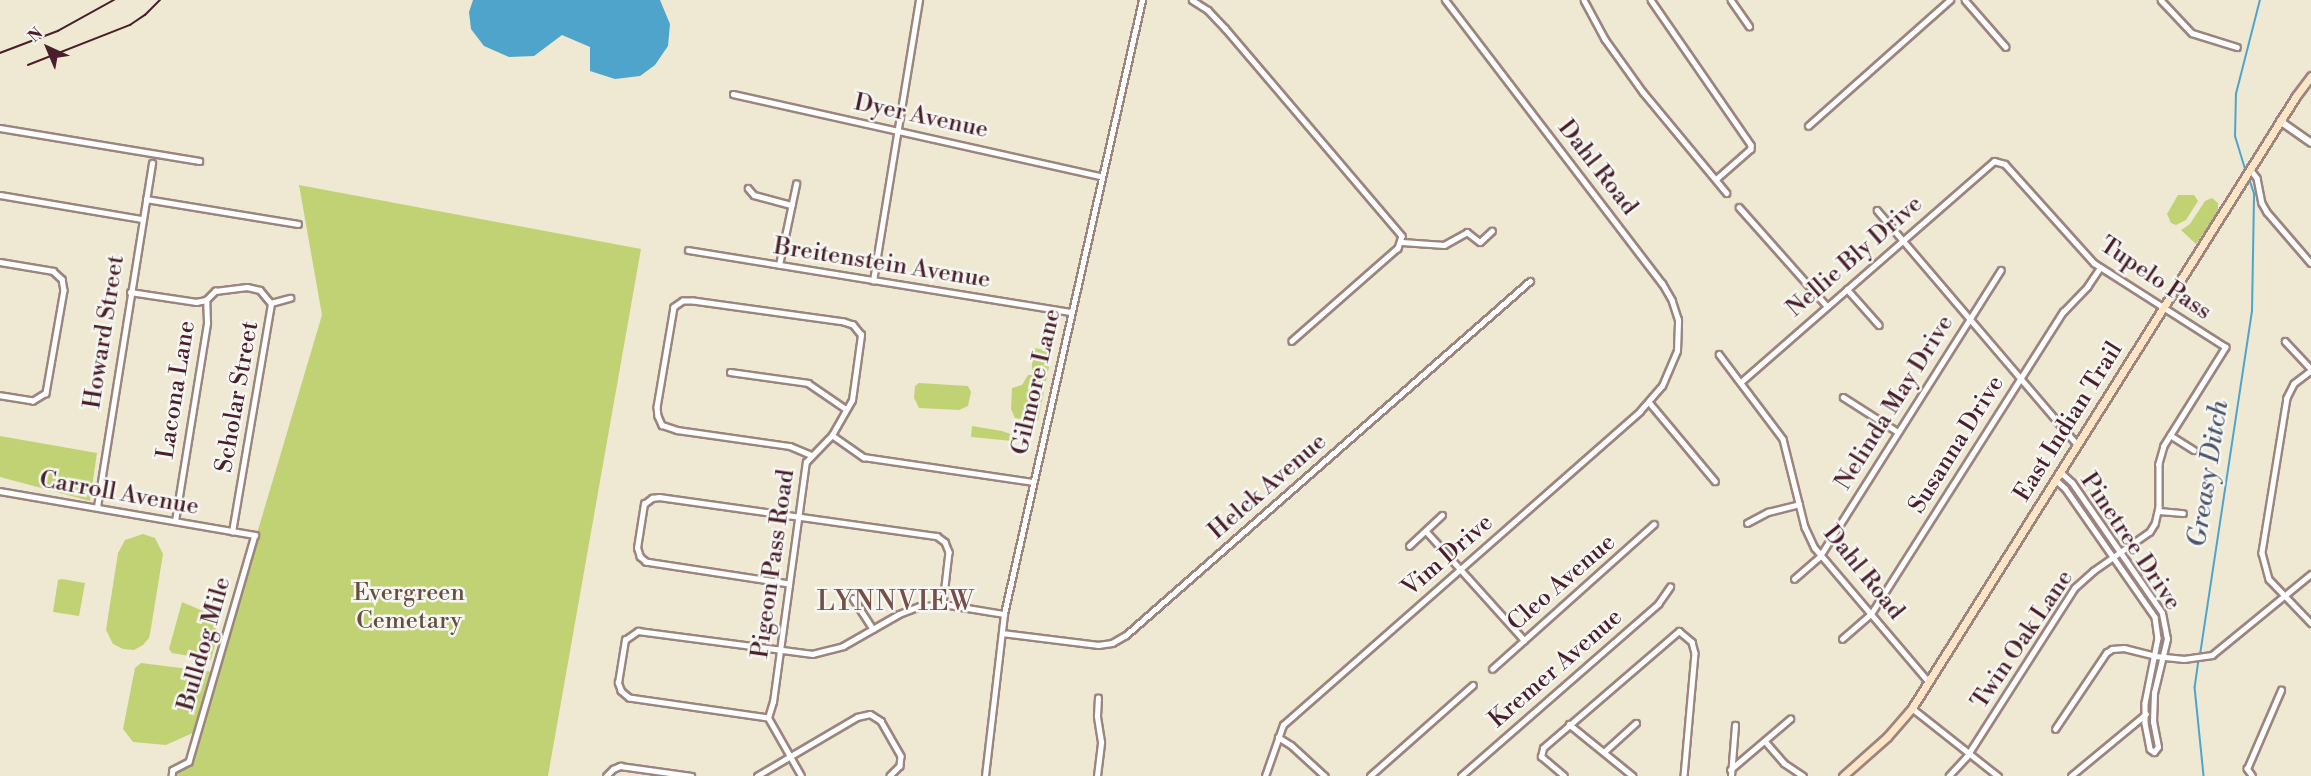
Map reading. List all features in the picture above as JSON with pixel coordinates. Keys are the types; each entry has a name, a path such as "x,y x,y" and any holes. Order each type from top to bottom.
{"main road":[{"name":"East Indian Trail","path":"1843,776 1887,737 1912,708 2059,477 2280,121 2311,76"}],"street":[{"path":"873,281 919,0"},
{"name":"Gilmore Lane","path":"986,776 1004,615 1142,0"},
{"path":"1192,0 1208,10 1225,28 1390,219 1401,233 1402,242"},
{"name":"Dahl Road","path":"1445,0 1668,292 1676,310 1679,331 1677,353 1670,371"},
{"path":"1584,0 1601,33 1643,92 1727,193"},
{"path":"1651,0 1751,145 1751,149 1717,179"},
{"path":"1731,0 1749,26"},
{"path":"1808,126 1950,0"},
{"path":"1965,0 2006,47"},
{"path":"2161,0 2192,33 2237,47"},
{"name":"Dyer Avenue","path":"733,94 1101,176"},
{"path":"2280,121 2311,143"},
{"path":"0,128 199,161"},
{"name":"Nellie Bly Drive","path":"1741,382 1994,161"},
{"name":"Tupelo Pass","path":"1994,161 2005,164 2084,254 2100,268 2226,347 2170,435"},
{"name":"Howard Street","path":"97,507 152,163"},
{"path":"2250,169 2257,178 2262,203 2267,212 2311,263"},
{"path":"779,265 796,184"},
{"path":"748,188 754,195 792,205"},
{"path":"0,195 142,219"},
{"path":"146,199 298,224"},
{"path":"1739,207 1827,306"},
{"path":"1877,210 2078,446"},
{"path":"1292,341 1402,242 1438,246 1449,243 1467,232 1480,242 1492,231"},
{"name":"Breitenstein Avenue","path":"688,250 1071,312"},
{"path":"0,262 53,271 62,279 64,290 46,393 33,401 0,396"},
{"name":"Susanna Drive","path":"1842,639 1871,614 2062,312 2087,287 2100,268"},
{"name":"Nelinda May Drive","path":"1794,579 1821,555 2001,270"},
{"name":"Helck Avenue","path":"1002,633 1098,645 1112,643 1126,635 1530,281"},
{"path":"130,292 187,302 206,300 215,291 247,287 260,290 271,303 290,298"},
{"path":"1847,289 1879,325"},
{"name":"Lacona Lane","path":"175,521 207,323 206,300"},
{"name":"Pigeon Pass Road","path":"768,718 780,651 806,462 832,435 853,396 861,343 858,329 844,322 683,301 674,307 670,314 658,400 659,420 668,428 790,446 811,455"},
{"name":"Scholar Street","path":"232,532 271,303"},
{"path":"2285,341 2311,370 2294,384 2287,398 2262,552 2269,579 2311,623"},
{"name":"Dahl Road","path":"1719,354 1783,439 1809,538 1929,681"},
{"name":"Vim Drive","path":"1264,776 1278,737 1289,720 1649,402 1670,371"},
{"path":"730,372 808,383 846,408"},
{"path":"1843,397 1898,432"},
{"path":"1649,402 1715,481"},
{"path":"832,435 864,457 1033,482"},
{"path":"2183,513 2159,511 2159,464 2170,435 2194,450"},
{"name":"Pinetree Drive","path":"2059,477 2072,483 2162,613 2167,639 2156,683 2153,710 2158,747 2154,752 2149,742 2145,714 2146,692 2158,638 2154,617 2059,477"},
{"name":"Carroll Avenue","path":"0,491 232,532"},
{"path":"789,584 649,564 642,560 637,551 644,504 659,496 940,537 947,545 949,552 943,604"},
{"path":"1747,523 1768,512 1799,504"},
{"name":"Twin Oak Lane","path":"1949,776 1969,753 2064,602 2084,579 2120,551 2150,532 2159,511"},
{"path":"1409,546 1442,515"},
{"name":"Cleo Avenue","path":"1492,669 1654,524"},
{"path":"1426,531 1524,640"},
{"name":"Bulldog Mile","path":"172,776 173,770 189,762 255,535 232,532"},
{"path":"2055,729 2106,653 2112,649 2124,648 2155,656 2191,659 2216,653 2311,574"},
{"name":"Kremer Avenue","path":"1461,776 1658,604 1670,587"},
{"path":"853,598 873,629"},
{"path":"801,776 768,718 629,698 619,687 625,640 638,631 812,654 828,651 914,608 943,604 1004,615"},
{"path":"1564,776 1540,754 1543,748 1679,631 1694,648 1693,684 1684,776"},
{"path":"1370,776 1473,685"},
{"path":"2250,774 2247,769 2281,690"},
{"path":"1097,776 1101,742 1097,716 1098,698"},
{"path":"1912,708 1998,776"},
{"path":"2071,776 2145,714 2153,710"},
{"path":"757,776 856,717 870,714 881,721 901,756 900,766 890,776"},
{"path":"1730,773 1790,719"},
{"path":"1604,752 1636,723"},
{"path":"1569,724 1633,776"},
{"path":"1730,773 1735,725"},
{"path":"1278,737 1291,745 1325,776"},
{"path":"1765,741 1784,763 1803,776"},
{"path":"606,776 620,766 691,776"}],"green space":[{"name":"Evergreen Cemetary","path":"299,185 641,249 548,776 172,776 173,770 189,762 322,315"},
{"path":"2178,195 2194,195 2198,201 2186,220 2176,225 2171,223 2167,214"},
{"path":"2212,198 2218,203 2218,212 2196,244 2181,230 2190,224 2205,201"},
{"path":"1035,348 1052,352 1038,421 1015,418 1011,409 1012,388 1022,385 1028,375 1032,375 1032,355 1028,353"},
{"path":"919,383 968,386 971,392 968,406 959,410 919,408 914,398 915,386"},
{"path":"972,426 1013,435 1012,441 971,437"},
{"path":"0,436 97,453 90,501 0,477"},
{"path":"143,534 155,538 163,554 151,628 149,638 143,645 134,650 123,649 113,644 106,630 118,553 125,540"},
{"path":"58,580 85,583 79,616 53,612"},
{"path":"182,602 203,611 216,628 218,634 211,660 172,653 169,649"},
{"path":"141,663 213,672 197,731 166,745 133,742 123,729 135,668"}],"water":[{"path":"473,0 660,0 670,24 668,46 655,65 640,76 615,79 590,71 590,47 562,35 534,56 509,57 484,46 471,29 469,12"}],"waterway":[{"name":"Greasy Ditch","path":"2245,169 2235,137 2236,94 2260,0"},
{"name":"Greasy Ditch","path":"2200,655 2252,312 2254,194 2249,179"},
{"name":"Greasy Ditch","path":"2199,660 2195,687 2204,776"}],"railway":[{"path":"0,53 58,31 114,0"},
{"path":"28,65 130,25 145,15 160,0"}],"district":[{"name":"LYNNVIEW","path":"896,603"}]}
